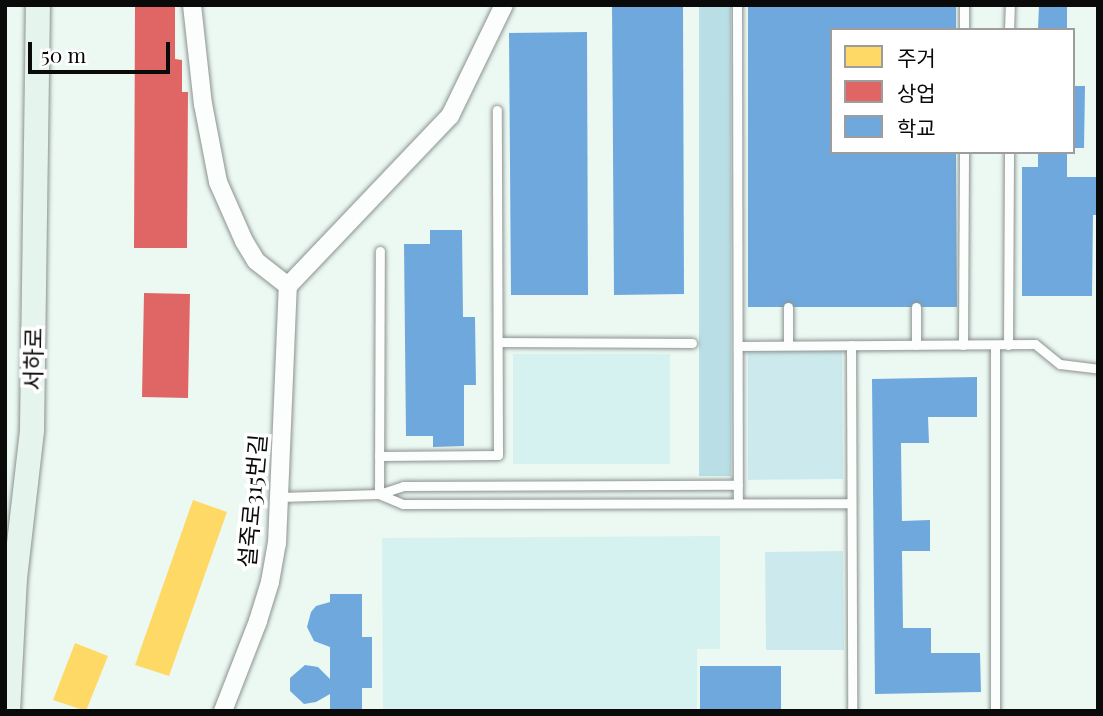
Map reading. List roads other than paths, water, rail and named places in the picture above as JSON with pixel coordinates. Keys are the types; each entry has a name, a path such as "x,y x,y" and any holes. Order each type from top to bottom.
{"main road":[{"name":"서하로","path":"8,711 6,687 12,536 32,430 38,5"}],"street":[{"path":"192,5 210,152 218,182 256,261 288,286 450,117 504,5"},
{"name":"설죽로315번길","path":"223,711 270,582 280,497 288,286"}],"lane":[{"path":"737,5 738,503"},
{"path":"964,5 964,28"},
{"path":"1009,28 1010,5"},
{"path":"379,456 498,455 497,110"},
{"path":"963,345 964,154"},
{"path":"1008,345 1009,154"},
{"path":"379,494 380,251"},
{"path":"788,307 788,345"},
{"path":"916,307 916,345"},
{"path":"498,342 692,343"},
{"path":"738,345 1035,345 1060,364 1098,369"},
{"path":"850,345 852,711"},
{"path":"995,345 995,711"},
{"path":"280,497 379,494 404,486 738,485"},
{"path":"379,494 404,504 851,503"}]}
